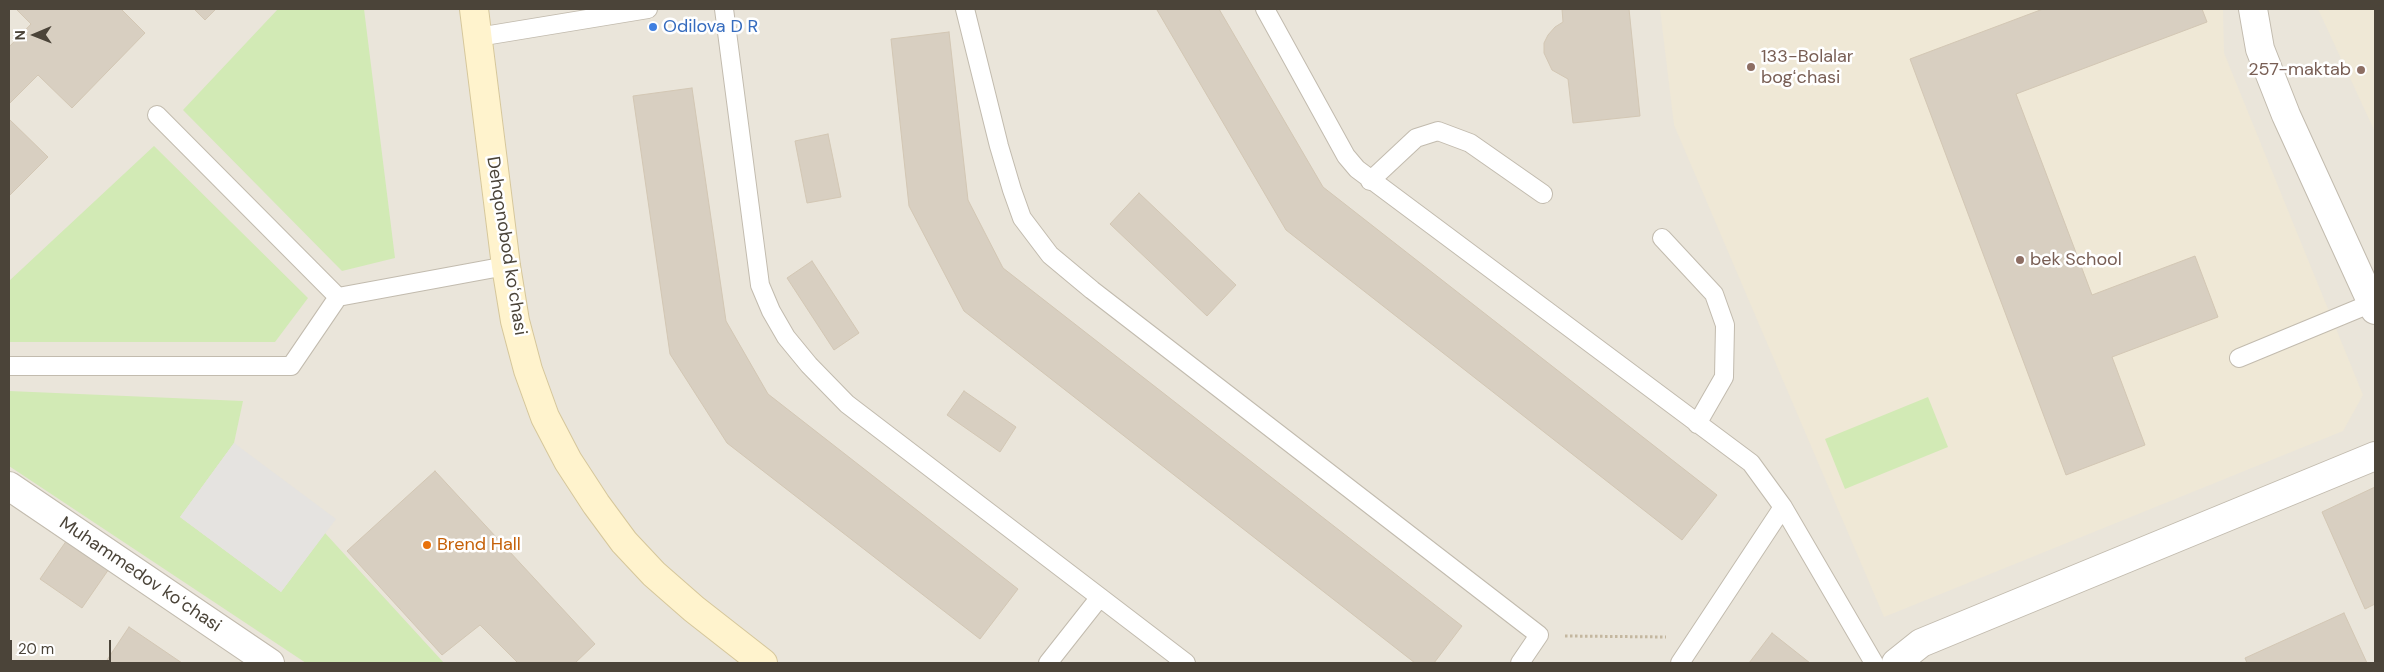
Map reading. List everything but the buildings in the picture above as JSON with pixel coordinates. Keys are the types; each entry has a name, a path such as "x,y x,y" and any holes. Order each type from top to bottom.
{"main road":[{"name":"Dehqonobod koʻchasi","path":"474,9 506,266 515,321 528,370 545,417 568,461 624,542 654,574 694,609 763,663"}],"street":[{"path":"2254,9 2260,49 2286,115 2374,306"},
{"path":"1896,663 1921,643 2375,456"},
{"name":"Muhammedov koʻchasi","path":"9,486 270,663"}],"lane":[{"path":"478,37 648,9"},
{"path":"724,9 760,285 771,311 786,337 809,366 847,404 1186,663"},
{"path":"965,9 999,146 1012,190 1022,218 1050,255 1099,296 1540,635 1520,663"},
{"path":"1264,9 1346,156 1370,181 1752,463 1783,507 1874,663"},
{"path":"157,115 338,297"},
{"path":"1370,181 1416,138 1438,131 1470,143 1543,194"},
{"path":"1662,238 1714,294 1725,324 1724,377 1698,424"},
{"path":"9,366 291,366 338,297 506,266"},
{"path":"2239,358 2374,306"},
{"path":"1680,663 1699,637 1783,507"},
{"path":"1048,663 1100,597"}],"path":[{"path":"1540,635 1699,637"}],"shaded area":[{"path":"9,9 2375,9 2375,663 9,663"},
{"name":"bek School","path":"1660,9 2223,9 2224,53 2363,395 2343,431 1884,617 1674,125"},
{"name":"257-maktab","path":"2318,9 2375,9 2375,132"},
{"path":"234,443 336,519 281,592 180,517"}],"green space":[{"path":"278,9 364,9 395,258 342,271 183,110"},
{"path":"154,146 308,298 275,342 9,342 9,281"},
{"path":"9,391 243,401 234,443 180,517 281,592 325,533 444,663 306,663 9,466"},
{"path":"1928,397 1948,447 1845,489 1825,439"}],"place":[{"name":"Odilova D R","path":"653,27"},
{"name":"133-Bolalar bogʻchasi","path":"1751,67"},
{"name":"257-maktab","path":"2361,70"},
{"name":"bek School","path":"2020,260"},
{"name":"Brend Hall","path":"427,545"}]}
